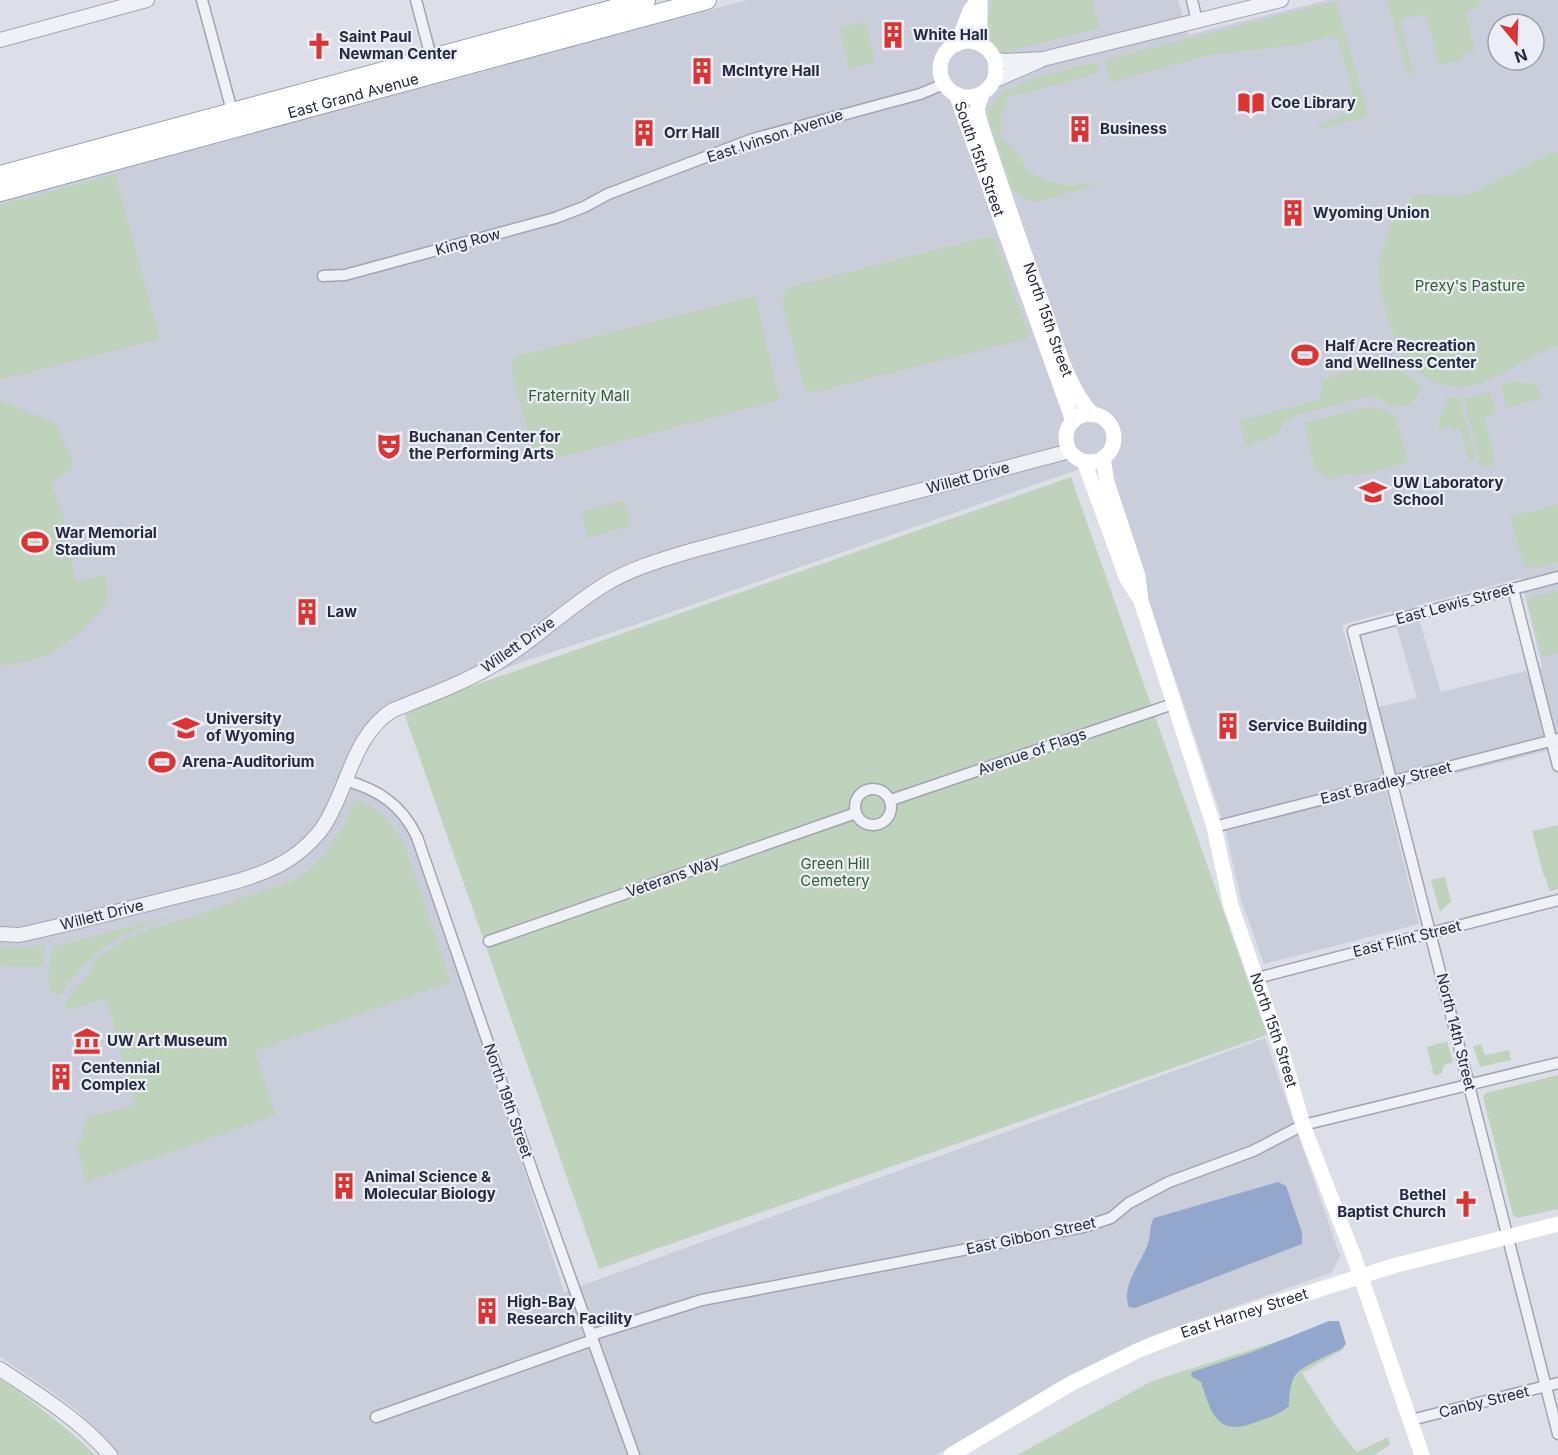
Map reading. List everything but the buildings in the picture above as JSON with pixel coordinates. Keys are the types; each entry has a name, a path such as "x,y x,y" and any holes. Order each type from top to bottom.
{"main road":[{"name":"East Grand Avenue","path":"0,175 617,4 645,0"},
{"name":"East Grand Avenue","path":"0,192 707,0"},
{"name":"South 15th Street","path":"979,0 970,10 957,44 946,52 940,71 962,107 1007,222"},
{"name":"South 15th Street","path":"979,0 980,44"},
{"path":"957,44 970,42 980,44 988,50 994,59 996,68 993,81"},
{"name":"South 15th Street","path":"993,81 982,94 977,109 1007,222"},
{"name":"South 15th Street","path":"950,89 966,97 982,94"},
{"name":"North 15th Street","path":"1007,222 1060,355 1082,401 1093,415 1105,420 1114,434 1113,445 1104,458 1107,482 1138,576 1141,601 1214,827 1231,906 1283,1055 1303,1125 1361,1276 1422,1455"},
{"name":"North 15th Street","path":"1007,222 1073,421 1066,437 1070,451"},
{"path":"1073,421 1083,416 1093,415"},
{"path":"1070,451 1076,458 1084,461 1093,462 1104,458"},
{"name":"North 15th Street","path":"1084,461 1127,579 1141,601"},
{"name":"East Harney Street","path":"951,1455 1072,1383 1139,1350 1183,1333 1361,1276 1558,1224"}],"street":[{"path":"0,40 147,0"},
{"path":"202,0 232,111"},
{"path":"416,0 431,57"},
{"path":"1192,0 1197,21"},
{"path":"993,81 1043,59 1281,0"},
{"path":"994,59 1005,61 1043,59"},
{"name":"East Ivinson Avenue","path":"608,194 753,139 920,94 950,89"},
{"name":"King Row","path":"323,276 345,275 555,218 584,207 608,194"},
{"name":"Willett Drive","path":"0,934 19,935 60,926 223,885 275,867 292,857 321,829 369,732 382,717 474,676 619,577 694,550 1070,451"},
{"name":"East Lewis Street","path":"1353,631 1558,577"},
{"path":"1513,589 1555,740 1558,766"},
{"name":"North 14th Street","path":"1353,631 1558,1434"},
{"name":"Avenue of Flags","path":"891,800 1173,704"},
{"name":"East Bradley Street","path":"1214,827 1555,740"},
{"name":"North 19th Street","path":"345,780 385,796 405,816 417,837 633,1455"},
{"path":"867,789 883,791 891,800 890,815 877,825 862,821 856,813 858,796 867,789"},
{"name":"Veterans Way","path":"489,941 856,813"},
{"name":"East Flint Street","path":"1257,978 1558,900"},
{"name":"East Gibbon Street","path":"376,1417 702,1300 1083,1227 1111,1218 1129,1203 1169,1182 1254,1151 1303,1125 1558,1063"},
{"path":"0,1369 76,1421 110,1455"},
{"name":"Canby Street","path":"1411,1420 1558,1383"}],"shaded area":[{"name":"University of Wyoming","path":"747,0 1178,0 1188,35 1328,0 1558,0 1558,748 1386,791 1419,924 1264,964 1241,900 1225,827 1177,684 1094,464 522,662 382,717 345,779 364,786 411,825 564,1292 1265,1038 1340,1256 1331,1273 1153,1335 1057,1382 952,1447 935,1455 119,1455 80,1413 0,1357 0,202","holes":["1521,578 1542,667 1441,692 1415,606","1392,611 1417,698 1366,710 1342,625"]}],"green space":[{"path":"992,0 1092,0 1100,28 1002,53 989,45 987,38 987,23"},
{"path":"1387,0 1481,0 1478,1 1480,7 1468,10 1466,15 1475,50 1462,54 1463,59 1439,65 1426,14 1400,19 1413,74 1408,75"},
{"path":"1336,1 1368,116 1320,129 1318,125 1351,112 1352,86 1337,37 1334,40 1329,36 1305,44 1209,55 1111,82 1104,60"},
{"path":"865,21 875,62 850,69 839,29"},
{"path":"1097,62 1099,70 1096,74 1006,98 1007,106 1002,108 1001,139 1016,152 1026,170 1045,180 1060,184 1098,184 1035,203 1025,199 1010,187 988,116 991,104 1015,86 1032,79"},
{"name":"Prexy's Pasture","path":"1558,152 1558,346 1479,384 1452,387 1425,377 1405,359 1388,320 1381,291 1380,262 1386,239 1396,217 1415,195 1459,196 1472,193 1547,155"},
{"path":"115,174 160,339 0,380 0,205"},
{"path":"990,236 995,240 1028,333 1026,339 816,392 804,387 782,302 784,292 789,287"},
{"name":"Fraternity Mall","path":"755,296 780,400 538,461 511,370 513,360 518,356"},
{"path":"1375,341 1386,360 1421,385 1418,395 1412,402 1398,407 1370,396 1297,415 1285,423 1277,435 1246,446 1239,421 1318,400 1322,391 1322,380 1355,368 1374,367"},
{"path":"1511,381 1537,385 1541,398 1506,408 1502,387"},
{"path":"1490,391 1496,413 1484,417 1494,458 1493,466 1482,468 1463,399"},
{"path":"1448,396 1459,398 1476,459 1469,461 1461,429 1453,431 1452,426 1439,429 1440,412 1447,403"},
{"name":"War Memorial Stadium","path":"0,401 57,424 73,461 69,470 51,483 68,532 75,582 104,575 108,592 105,606 77,635 47,656 4,667 3,663 0,663"},
{"path":"1370,406 1394,415 1409,462 1353,477 1352,474 1329,479 1315,469 1304,423"},
{"name":"Green Hill Cemetery","path":"1071,477 1267,1035 599,1269 403,710"},
{"path":"624,500 631,526 588,538 581,512"},
{"path":"1558,504 1558,562 1532,569 1524,566 1510,517"},
{"path":"1558,591 1558,653 1543,657 1527,603 1532,597"},
{"path":"356,800 377,811 389,822 403,841 451,982 255,1051 276,1115 86,1182 76,1143 85,1140 81,1127 87,1125 85,1118 135,1105 107,999 65,1010 64,1003 95,966 92,963 115,946 139,934 295,879 323,855 345,822"},
{"path":"1558,825 1558,889 1549,891 1532,831"},
{"path":"1445,877 1451,901 1440,912 1431,880"},
{"path":"172,916 136,930 108,945 84,966 60,996 48,990 52,947"},
{"path":"45,943 43,967 0,966 0,948 26,948"},
{"path":"1447,1041 1453,1063 1445,1064 1441,1074 1434,1076 1427,1047"},
{"path":"1481,1044 1485,1055 1509,1050 1511,1060 1480,1067 1473,1046"},
{"path":"1558,1075 1558,1209 1517,1218 1513,1215 1483,1097 1486,1093"},
{"path":"1335,1323 1344,1339 1344,1349 1302,1373 1337,1428 1357,1452 1388,1437 1390,1445 1374,1455 1017,1455 1152,1381"},
{"path":"0,1379 49,1415 95,1455 0,1455"}],"water":[{"path":"1278,1182 1286,1186 1302,1232 1302,1244 1135,1308 1129,1307 1127,1290 1149,1240 1154,1218"},
{"path":"1329,1321 1339,1321 1346,1344 1297,1373 1292,1384 1289,1406 1275,1415 1245,1426 1226,1425 1213,1414 1201,1382 1191,1376 1192,1372 1252,1352"}],"place":[{"name":"White Hall","path":"893,35"},
{"name":"Saint Paul Newman Center","path":"319,46"},
{"name":"McIntyre Hall","path":"702,71"},
{"name":"Coe Library","path":"1251,103"},
{"name":"Business","path":"1080,129"},
{"name":"Orr Hall","path":"644,133"},
{"name":"Wyoming Union","path":"1293,213"},
{"name":"Half Acre Recreation and Wellness Center","path":"1305,355"},
{"name":"Buchanan Center for the Performing Arts","path":"389,446"},
{"name":"UW Laboratory School","path":"1373,492"},
{"name":"War Memorial Stadium","path":"35,542"},
{"name":"Law","path":"307,612"},
{"name":"Service Building","path":"1228,726"},
{"name":"University of Wyoming","path":"186,728"},
{"name":"Arena-Auditorium","path":"162,762"},
{"name":"UW Art Museum","path":"87,1041"},
{"name":"Centennial Complex","path":"61,1077"},
{"name":"Animal Science & Molecular Biology","path":"344,1186"},
{"name":"Bethel Baptist Church","path":"1466,1204"},
{"name":"High-Bay Research Facility","path":"487,1311"}]}
